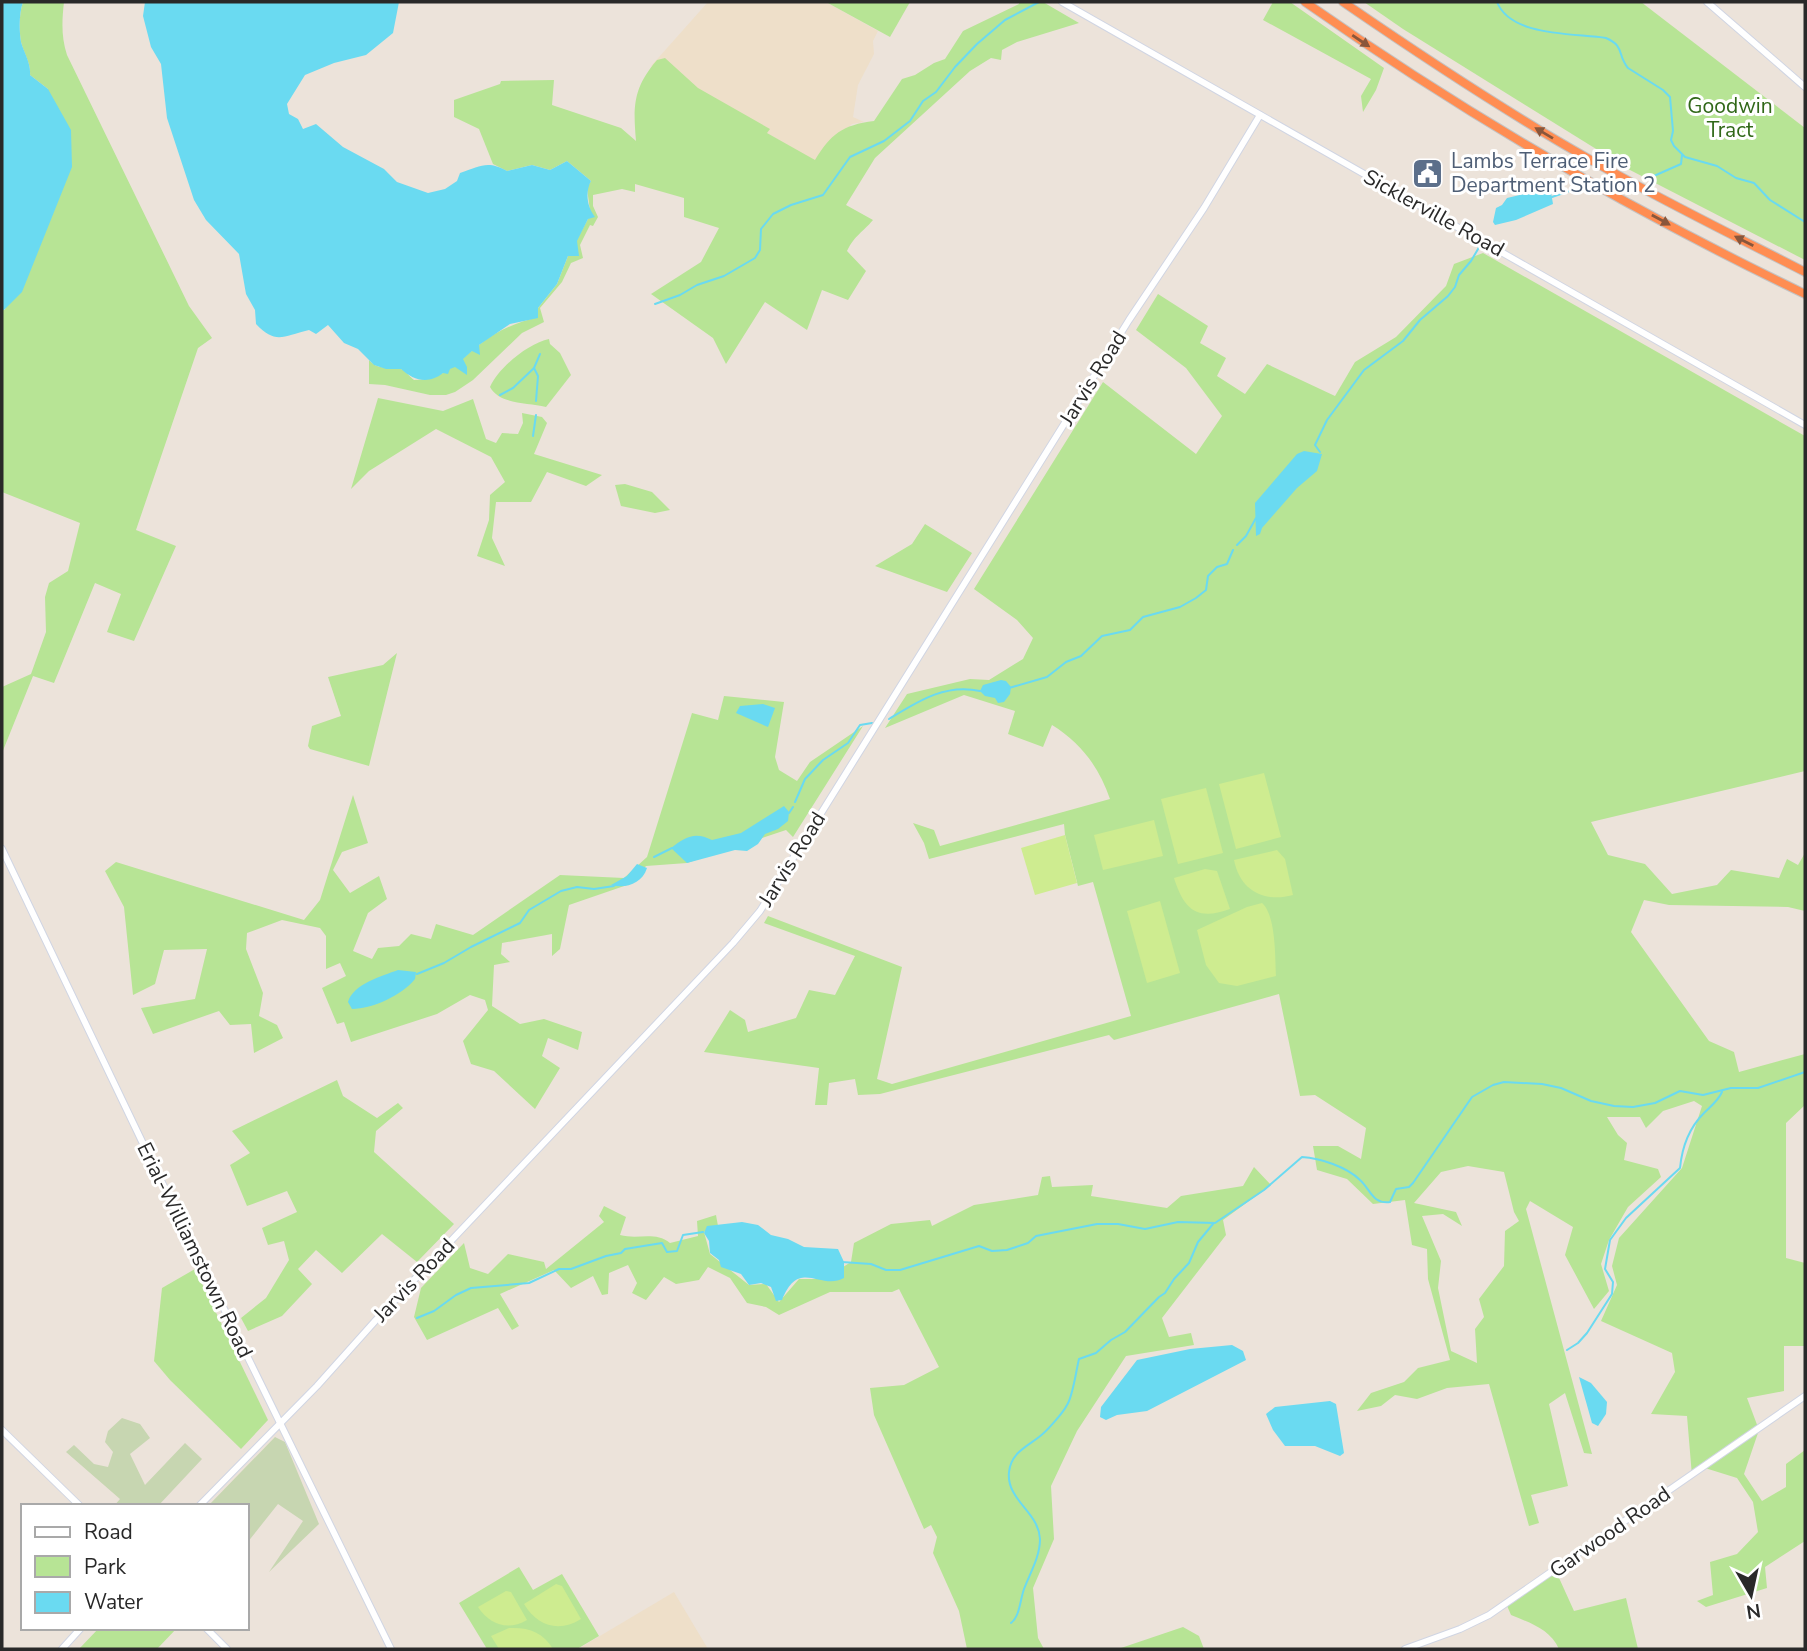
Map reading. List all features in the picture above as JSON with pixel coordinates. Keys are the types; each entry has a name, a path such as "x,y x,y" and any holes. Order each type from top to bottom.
{"highway":[{"path":"1305,2 1401,68 1549,159 1610,194 1805,294"},
{"path":"1343,2 1442,69 1564,145 1805,272"}],"street":[{"name":"Sicklerville Road","path":"1062,2 1805,425"},
{"path":"1707,2 1805,88"},
{"name":"Jarvis Road","path":"201,1504 317,1386 760,911 1260,115"},
{"name":"Erial-Williamstown Road","path":"2,849 391,1649"},
{"name":"Garwood Road","path":"1405,1649 1489,1615 1805,1396"},
{"path":"2,1430 78,1504"},
{"path":"62,1649 80,1630"},
{"path":"208,1630 227,1649"}],"shaded area":[{"path":"708,2 826,2 878,31 873,41 874,54 858,85 853,117 864,122 852,124 815,161 651,66"},
{"path":"674,1592 708,1649 578,1649"}],"green space":[{"path":"23,2 64,2 62,28 67,55 189,306 212,338 198,348 136,530 176,546 134,641 107,632 121,594 95,583 54,683 33,676 2,753 2,687 31,674 46,632 45,597 49,583 68,571 80,523 2,492 2,310 5,310 48,89 30,75 20,37"},
{"path":"826,2 910,2 890,37"},
{"path":"1019,2 1043,2 1079,23 1017,42 1002,50 1001,60 991,58 970,71 875,158 846,205 873,220 847,251 866,271 848,300 822,290 807,330 765,302 726,364 713,338 651,294 701,262 719,228 684,217 684,198 635,184 635,192 622,189 593,195 593,206 598,217 593,226 590,225 580,245 583,258 571,263 562,282 540,308 544,322 522,333 473,380 446,395 430,395 369,384 369,360 380,367 401,369 414,380 434,377 450,369 493,335 538,317 538,308 557,284 568,256 588,219 590,211 587,188 591,181 567,161 550,170 532,165 507,171 493,164 479,129 454,117 454,100 500,84 501,81 554,80 552,105 621,128 636,141 635,107 639,89 657,60 665,58 698,88 770,129 767,133 815,160 838,132 874,121 902,79 945,59 963,31"},
{"path":"1273,2 1290,2 1384,68 1376,90 1363,112 1361,96 1371,79 1263,20"},
{"name":"Goodwin Tract","path":"1364,2 1641,2 1805,128 1805,260 1630,170"},
{"path":"1483,253 1805,436 1805,771 1591,822 1608,855 1645,864 1672,894 1717,885 1731,870 1779,878 1787,859 1798,865 1805,853 1805,911 1788,907 1669,905 1644,900 1631,932 1709,1041 1734,1052 1739,1072 1805,1054 1805,1105 1786,1123 1786,1258 1805,1263 1805,1346 1784,1346 1784,1391 1747,1398 1759,1430 1744,1474 1762,1501 1786,1487 1786,1464 1805,1450 1805,1541 1765,1567 1767,1588 1706,1607 1697,1601 1713,1595 1710,1562 1737,1554 1758,1532 1753,1502 1737,1478 1705,1468 1692,1476 1687,1416 1651,1414 1675,1372 1672,1353 1601,1321 1617,1285 1612,1266 1619,1238 1682,1168 1702,1106 1694,1101 1663,1111 1646,1128 1640,1117 1607,1117 1618,1135 1627,1143 1624,1160 1658,1169 1661,1177 1628,1207 1609,1240 1601,1264 1609,1291 1594,1309 1565,1255 1573,1227 1530,1201 1526,1209 1592,1454 1584,1453 1565,1393 1549,1404 1568,1486 1531,1495 1539,1523 1529,1526 1489,1384 1447,1388 1417,1399 1395,1395 1381,1406 1357,1411 1371,1393 1404,1382 1418,1368 1450,1360 1428,1279 1427,1249 1412,1245 1405,1200 1373,1204 1347,1179 1317,1170 1313,1146 1338,1146 1361,1159 1366,1128 1315,1095 1300,1096 1279,994 1114,1040 1109,1035 880,1094 858,1095 855,1079 829,1083 827,1105 815,1105 819,1068 704,1052 730,1010 745,1020 748,1032 796,1018 809,990 835,995 855,956 764,923 768,916 902,967 877,1079 892,1084 1131,1016 1093,882 1078,886 1064,824 929,859 913,823 934,830 940,846 1110,799 1088,757 1052,725 1043,747 1008,734 1015,711 964,695 885,728 907,694 970,679 989,680 1023,659 1033,638 1017,620 974,589 1103,382 1196,454 1222,416 1186,368 1136,330 1158,294 1208,326 1200,343 1226,358 1217,376 1245,394 1267,364 1335,396 1355,362 1396,337 1446,286 1454,264","holes":["1468,1166 1504,1172 1514,1212 1519,1221 1505,1231 1504,1266 1479,1299 1484,1317 1475,1329 1477,1363 1451,1351 1438,1288 1441,1261 1422,1216 1443,1214 1462,1226 1456,1212 1414,1203 1441,1172"]},
{"path":"549,339 571,375 546,407 507,400 494,393 490,387 507,364 533,345"},
{"path":"378,398 443,411 473,399 486,439 496,443 502,433 518,434 523,423 522,413 542,417 547,423 534,454 602,475 586,486 547,472 531,502 496,502 492,538 505,566 477,556 489,520 490,495 505,482 491,457 436,429 369,471 351,489"},
{"path":"625,484 652,492 670,510 655,513 621,506 615,485"},
{"path":"925,524 972,553 947,592 875,566 912,544"},
{"path":"397,653 369,766 310,749 308,746 312,726 341,716 328,677 383,665"},
{"path":"724,696 784,702 775,757 779,770 797,781 810,762 863,726 793,837 786,830 687,863 646,866 630,884 569,905 560,949 552,956 552,934 502,943 501,954 510,962 494,965 492,1006 520,1024 544,1019 582,1032 578,1050 548,1038 542,1056 560,1068 535,1109 494,1071 471,1064 463,1041 488,1010 485,1000 470,995 437,1014 351,1042 344,1022 337,1024 322,988 346,976 340,963 326,969 326,936 320,928 282,920 247,933 246,949 263,993 259,1016 277,1025 283,1038 254,1053 251,1024 230,1025 219,1011 153,1034 141,1008 195,999 207,949 164,950 155,984 133,995 124,907 105,871 116,862 304,920 320,900 353,795 368,843 342,852 333,870 350,893 379,876 387,899 368,913 353,951 372,959 378,948 399,946 411,934 431,939 436,924 473,935 560,875 624,878 647,857 692,713 718,720"},
{"path":"1264,773 1281,837 1236,849 1219,784"},
{"path":"1206,788 1223,853 1178,864 1161,799"},
{"path":"1154,820 1163,856 1103,870 1094,835"},
{"path":"1065,835 1077,883 1035,895 1021,848"},
{"path":"1277,850 1285,859 1293,895 1272,897 1254,892 1242,879 1234,860"},
{"path":"1205,869 1217,871 1230,909 1209,914 1200,913 1187,905 1182,898 1174,878"},
{"path":"1160,901 1180,973 1147,983 1127,911"},
{"path":"1262,903 1267,909 1272,926 1276,976 1237,986 1219,983 1206,965 1197,930"},
{"path":"337,1080 343,1096 377,1118 398,1103 403,1108 376,1131 374,1152 454,1224 417,1262 382,1234 342,1273 316,1250 298,1269 312,1284 282,1316 248,1331 241,1318 266,1298 289,1260 284,1241 268,1245 262,1228 297,1212 287,1191 247,1206 230,1165 250,1153 232,1131"},
{"path":"1254,1167 1271,1185 1223,1220 1226,1235 1162,1318 1169,1337 1191,1333 1194,1345 1126,1356 1077,1431 1051,1486 1054,1539 1033,1588 1038,1638 1044,1649 967,1649 959,1611 933,1553 937,1537 931,1525 924,1529 874,1415 870,1388 904,1385 939,1367 899,1289 892,1292 830,1292 779,1315 766,1307 747,1303 730,1278 708,1267 699,1280 676,1284 664,1277 646,1300 632,1293 637,1283 628,1265 609,1273 608,1294 602,1295 593,1276 571,1288 554,1270 500,1294 519,1326 512,1330 498,1308 427,1340 414,1317 421,1288 464,1243 470,1268 488,1274 508,1254 544,1262 546,1269 604,1222 599,1216 604,1206 626,1217 620,1235 658,1237 670,1243 698,1236 697,1221 716,1215 718,1226 704,1232 710,1254 749,1285 766,1284 779,1302 799,1279 824,1279 851,1262 854,1243 891,1224 930,1220 932,1226 974,1205 1038,1195 1042,1177 1050,1176 1052,1187 1093,1185 1091,1196 1167,1208 1181,1196 1243,1186"},
{"path":"195,1269 268,1420 241,1449 154,1361 162,1288"},
{"path":"122,1418 140,1424 150,1438 130,1454 145,1485 185,1443 202,1459 160,1504 116,1504 120,1499 66,1452 74,1445 94,1464 108,1467 113,1452 105,1442 108,1431"},
{"path":"275,1437 285,1442 319,1524 269,1572 303,1521 278,1504 248,1542 248,1504 210,1504"},
{"path":"519,1567 533,1590 562,1574 599,1636 577,1649 487,1649 459,1603"},
{"path":"1555,1569 1574,1611 1626,1598 1638,1649 1559,1649 1545,1632 1511,1615 1505,1601"},
{"path":"556,1584 562,1586 581,1619 565,1626 549,1625 529,1612 524,1604"},
{"path":"506,1591 511,1592 527,1620 513,1625 500,1624 488,1618 478,1607"},
{"path":"1183,1627 1199,1636 1204,1649 1118,1649"},
{"path":"509,1628 534,1632 545,1638 553,1649 499,1649 491,1636"},
{"path":"97,1630 175,1630 157,1649 79,1649"}],"water":[{"path":"2,2 23,2 20,37 30,75 48,89 71,130 72,167 22,292 4,310 2,310"},
{"path":"145,2 399,2 393,33 366,55 334,63 305,75 287,104 289,114 298,119 303,129 316,124 343,147 384,169 397,182 428,193 445,189 457,181 460,173 479,166 489,165 507,171 532,165 550,170 567,161 591,181 588,199 595,217 588,219 577,241 579,256 568,256 557,284 538,308 538,318 510,324 479,345 480,355 472,351 463,359 467,375 455,367 450,369 448,374 443,373 426,380 411,376 401,369 386,369 374,365 358,349 344,343 328,325 316,334 309,330 275,337 263,331 256,324 255,310 246,294 239,254 206,220 194,200 167,118 161,64 151,47 143,16"},
{"path":"1545,189 1551,192 1553,204 1516,220 1495,225 1493,222 1496,208 1507,198"},
{"path":"1304,451 1322,454 1317,471 1297,488 1256,536 1255,503 1297,454"},
{"path":"1001,680 1011,687 1004,702 998,703 995,698 985,696 980,691 983,685"},
{"path":"763,704 775,708 768,727 736,713 740,706"},
{"path":"784,806 789,812 788,821 765,834 758,844 747,851 735,850 687,863 671,848 690,836 712,840 741,833"},
{"path":"637,864 647,868 641,878 627,886 611,885 627,876"},
{"path":"398,970 416,972 415,979 386,1000 369,1007 352,1009 348,1002 356,990"},
{"path":"742,1222 758,1225 771,1235 804,1247 838,1249 844,1262 844,1278 835,1281 810,1278 795,1280 782,1300 776,1301 771,1287 761,1283 749,1285 741,1274 721,1267 719,1260 710,1253 709,1241 704,1233 707,1226"},
{"path":"1232,1345 1243,1351 1246,1360 1147,1411 1117,1415 1106,1420 1100,1417 1101,1407 1137,1360 1190,1349"},
{"path":"1579,1377 1591,1383 1607,1402 1606,1414 1598,1426 1592,1423"},
{"path":"1330,1401 1336,1404 1344,1453 1340,1456 1315,1446 1285,1446 1273,1430 1266,1414 1275,1407"}],"waterway":[{"path":"655,304 724,276 755,258 760,250 761,229 773,214 823,195 850,157 884,141 910,121 923,101 936,92 977,44 1005,20 1039,2"},
{"path":"1497,2 1504,13 1515,22 1529,27 1612,41 1628,68 1670,97 1673,131 1671,140 1685,157 1717,166 1736,178 1754,183 1770,200 1805,222"},
{"path":"1647,179 1681,164 1682,155"},
{"path":"1552,197 1572,190"},
{"path":"1320,452 1315,445 1327,420 1364,370 1403,341 1420,320 1448,296 1481,244"},
{"path":"536,401 538,376 534,368 540,354"},
{"path":"500,395 513,388 534,368"},
{"path":"533,436 536,415"},
{"path":"1237,545 1246,536 1256,518"},
{"path":"1009,688 1047,677 1066,662 1081,656 1102,636 1130,630 1143,617 1180,607 1196,598 1206,590 1208,576 1217,567 1227,564 1233,550"},
{"path":"889,719 943,692 967,689 980,691"},
{"path":"795,802 805,779 823,760 848,743 860,725 872,723"},
{"path":"789,813 793,807"},
{"path":"654,857 672,848"},
{"path":"417,974 444,963 520,923 529,910 561,891 577,887 594,889 614,886"},
{"path":"842,1262 900,1270 979,1246 992,1251 1007,1250 1028,1243 1036,1236 1097,1224 1118,1224 1145,1229 1178,1222 1215,1223 1264,1190 1302,1157 1341,1167 1355,1175 1375,1199 1390,1202 1396,1189 1409,1187 1413,1183 1472,1097 1504,1082 1542,1084 1561,1088 1591,1101 1633,1107 1655,1103 1680,1091 1703,1095 1731,1088 1758,1088 1805,1072"},
{"path":"1567,1350 1587,1333 1612,1294 1613,1282 1605,1269 1610,1240 1626,1218 1680,1168 1690,1131 1722,1092"},
{"path":"1011,1623 1018,1612 1024,1589 1037,1559 1040,1539 1034,1521 1012,1490 1009,1482 1010,1465 1020,1451 1046,1431 1065,1408 1071,1396 1079,1359 1096,1353 1125,1332 1165,1293 1189,1263 1198,1242 1213,1224"},
{"path":"417,1318 434,1311 471,1288 529,1283 559,1269 571,1269 621,1253 625,1249 662,1243 667,1252 677,1251 683,1235 703,1232"}],"place":[{"name":"Lambs Terrace Fire Department Station 2","path":"1428,173"}]}
